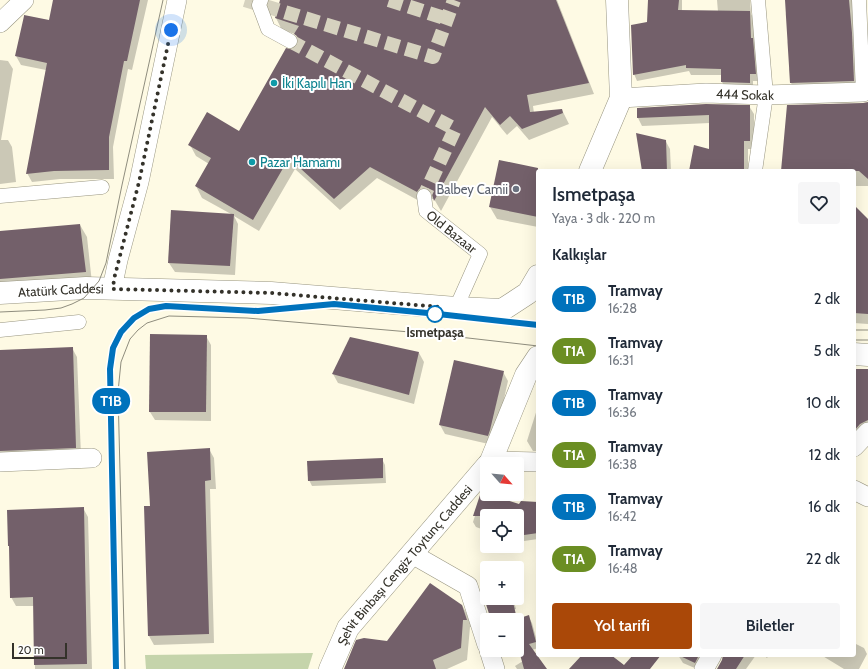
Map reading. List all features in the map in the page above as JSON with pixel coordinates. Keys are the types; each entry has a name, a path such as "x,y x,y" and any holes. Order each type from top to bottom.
{"street":[{"path":"0,23 24,0"},
{"path":"113,289 118,260 139,182 177,0"},
{"path":"261,0 259,5 268,29 290,41"},
{"path":"591,169 621,98 618,0"},
{"path":"755,169 766,95 758,0"},
{"path":"859,0 865,90"},
{"name":"444 Sokak","path":"621,98 706,93 766,95 865,90"},
{"path":"0,196 102,187"},
{"name":"Old Bazaar","path":"424,196 426,211 480,254 456,308"},
{"name":"Atatürk Caddesi","path":"0,293 86,288 271,293 456,308 502,310 528,293 536,279"},
{"path":"0,330 79,322"},
{"path":"856,354 868,355"},
{"name":"Şehit Binbaşı Cengiz Toytunç Caddesi","path":"492,457 536,363"},
{"path":"856,445 868,432"},
{"path":"0,462 92,458"},
{"path":"524,463 536,462"},
{"name":"Şehit Binbaşı Cengiz Toytunç Caddesi","path":"330,669 348,628 480,475"},
{"path":"856,491 868,497"},
{"path":"412,554 468,586 480,623"},
{"path":"491,657 495,669"},
{"path":"704,669 711,657"}],"green space":[{"path":"313,653 308,669 146,669 145,655"}],"building":[{"path":"53,0 140,0 127,61 124,61 109,137 109,170 54,171 26,174 47,63 15,56 24,15 49,20"},
{"path":"280,0 556,0 589,83 527,95 530,112 562,109 563,113 522,129 510,116 500,125 485,107 434,201 431,191 428,188 419,189 417,192 370,167 334,199 289,158 253,220 195,186 211,158 188,145 207,112 239,131 286,48 295,48 297,45 297,36 294,34 299,26 275,18"},
{"path":"648,0 679,0 678,10 750,11 751,38 753,38 756,74 750,74 750,83 721,82 721,69 686,68 686,65 633,75 631,25 647,22"},
{"path":"785,0 849,0 854,81 790,83"},
{"path":"868,102 868,179 859,171 856,171 856,169 781,169 787,105"},
{"path":"706,104 750,105 750,141 744,141 744,169 689,169 694,145 709,149 709,115 637,118 637,108"},
{"path":"636,133 666,140 667,169 642,169"},
{"name":"Balbey Camii","path":"499,160 538,168 536,169 536,217 489,207"},
{"path":"856,207 868,219 868,314 856,313"},
{"path":"171,210 234,214 230,266 168,263"},
{"path":"80,224 86,272 0,279 0,231"},
{"path":"150,334 207,335 206,412 149,412"},
{"path":"350,337 419,352 409,395 332,374"},
{"path":"73,347 76,448 0,451 0,350"},
{"path":"454,360 504,371 488,436 439,425"},
{"path":"856,369 868,369 868,420 860,424 856,429"},
{"path":"210,448 211,480 205,481 209,634 148,636 144,506 150,506 147,452"},
{"path":"383,458 383,478 308,481 307,461"},
{"path":"480,495 480,501 510,501 519,504 521,501 536,502 536,533 524,535 524,509 480,509 480,516 473,516"},
{"path":"84,507 87,664 34,665 33,597 10,598 7,510"},
{"path":"430,583 462,605 467,620 463,620 461,648 433,660 436,669 344,669 356,640 364,638 387,641"},
{"path":"486,605 514,605 516,613 489,613"},
{"path":"529,615 536,642 529,644 536,654 536,657 538,657 547,669 524,669 521,657 524,657 524,617"},
{"path":"580,657 614,657 624,665 631,657 659,657 650,669 569,669"},
{"path":"682,657 698,657 695,663"},
{"path":"723,657 744,657 736,669 717,669"}],"tunnel":[{"path":"245,0 433,57 454,0"},
{"path":"389,0 447,19"},
{"path":"290,41 455,129 424,196"}],"tram line":[{"path":"0,312 61,308 84,298 99,281 106,263 163,0"},
{"path":"116,669 110,369 113,348 121,332 134,318 149,309 166,305 259,311 334,304 536,325"},
{"name":"T1B","path":"116,669 110,369 113,348 121,332 134,318 149,309 166,306 258,311 334,304 536,325"},
{"path":"125,669 118,392 121,362 130,339 138,330 147,323 169,316 247,318 433,334 536,346"},
{"path":"856,330 868,330"},
{"path":"856,340 868,340"}],"place":[{"name":"İki Kapılı Han","path":"274,83"},
{"name":"Pazar Hamamı","path":"252,162"},
{"name":"Balbey Camii","path":"516,189"},
{"name":"Ismetpaşa","path":"435,314"}],"route":[{"path":"171,30 139,182 118,260 113,289 271,293 441,307 435,314"}]}
